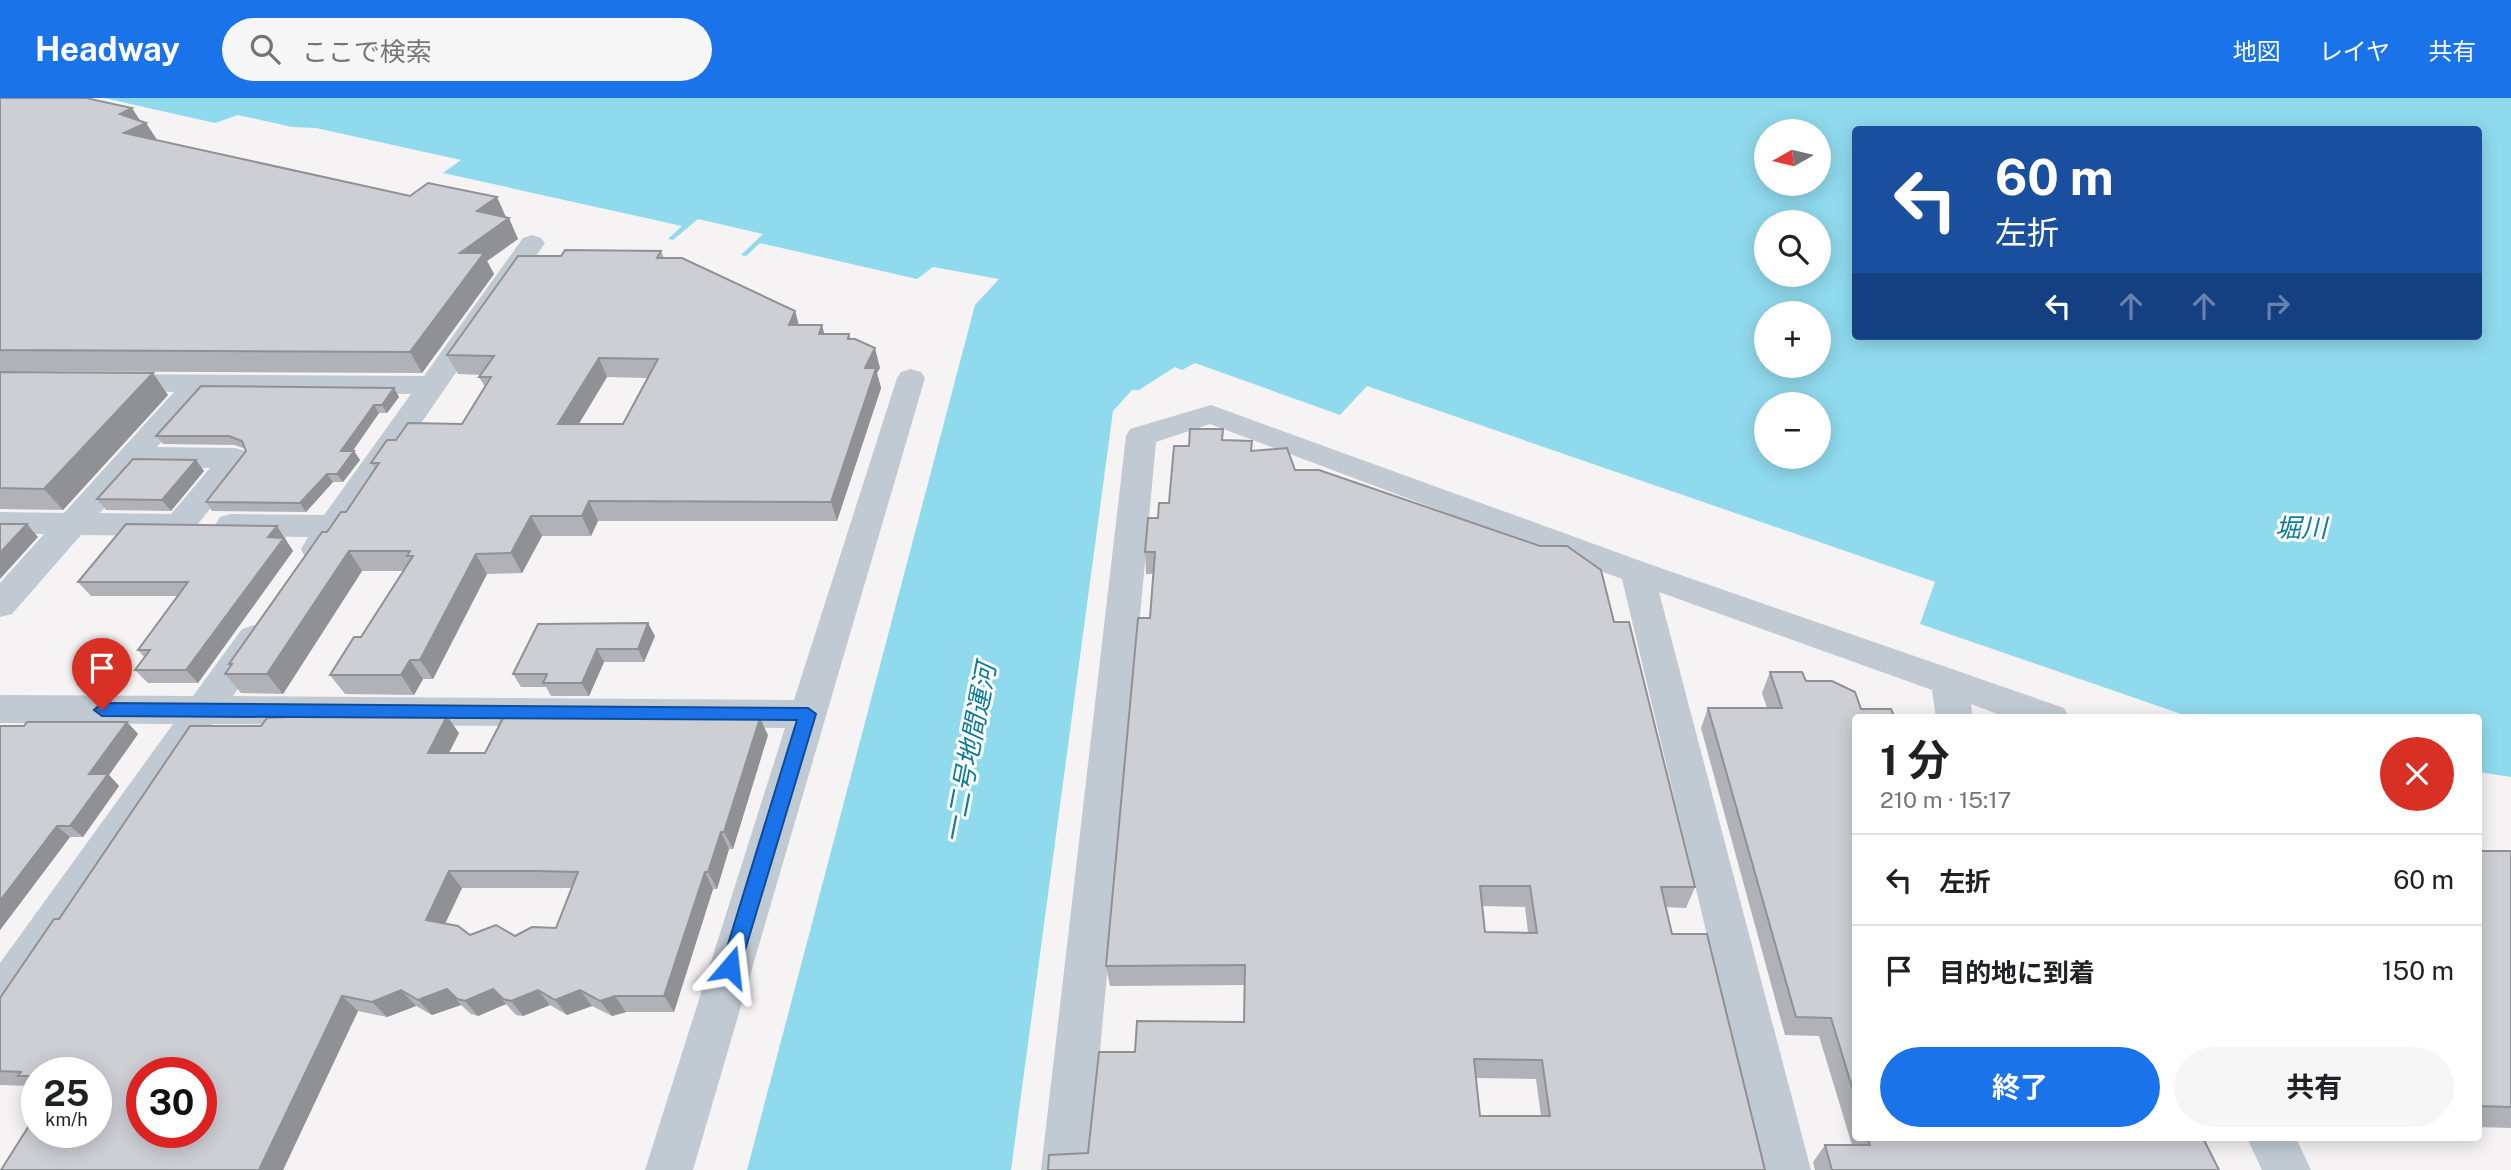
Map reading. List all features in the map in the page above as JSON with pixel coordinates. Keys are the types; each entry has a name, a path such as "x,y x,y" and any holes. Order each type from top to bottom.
{"street":[{"path":"302,570 532,243"},
{"path":"669,1170 911,378"},
{"path":"93,382 432,385"},
{"path":"0,605 198,383"},
{"path":"1065,1170 1141,436 1211,414 1637,572 2040,714"},
{"path":"132,457 235,458 180,525"},
{"path":"0,523 332,526"},
{"path":"1637,572 1787,1170"},
{"path":"5,985 271,613"},
{"path":"1948,681 1954,714"},
{"path":"0,709 808,714"},
{"path":"2272,1141 2287,1170"}],"water":[{"name":"堀川","path":"104,98 2511,98 2511,777 2482,773 2482,714 2181,714 1920,624 1935,582 1367,386 1340,415 1195,363 1182,370 1175,367 1139,390 1132,390 1113,411 1011,1170 747,1170 975,305 999,279 933,267 917,279 760,243 746,256 741,255 763,234 698,219 673,240 668,239 682,226 443,173 461,160 316,128 292,127 238,115 215,123"}],"building":[{"path":"0,98 86,98 132,108 120,114 146,123 124,133 410,196 428,183 497,197 477,211 509,218 460,253 484,253 410,352 0,350"},
{"path":"565,250 661,251 657,258 682,258 795,311 789,325 822,325 819,334 849,334 848,339 855,339 875,348 865,368 876,368 831,502 589,501 582,516 531,516 511,553 476,554 420,660 410,660 401,675 330,675 354,637 361,637 413,556 407,556 410,551 349,551 267,674 225,674 232,664 229,664 322,532 327,532 341,512 346,512 379,463 371,463 387,440 396,440 408,423 462,424 491,377 479,377 494,356 447,355 518,256 561,256","holes":["599,358 658,359 623,424 558,424"]},
{"path":"0,372 153,373 44,489 0,488"},
{"path":"201,386 394,388 382,405 374,405 341,451 354,451 337,474 327,474 300,503 206,502 246,451 242,441 229,436 156,436"},
{"path":"1190,429 1223,429 1222,440 1252,441 1251,451 1287,448 1295,470 1319,470 1540,546 1567,546 1601,570 1614,622 1629,622 1695,887 1661,887 1672,934 1707,934 1765,1170 1048,1170 1049,1155 1088,1153 1099,1052 1135,1052 1137,1021 1244,1022 1245,965 1106,966 1138,618 1150,618 1155,552 1145,552 1148,518 1158,518 1159,503 1169,503 1174,446 1189,446","holes":["1480,886 1530,886 1537,933 1485,932","1474,1059 1542,1060 1550,1116 1480,1116"]},
{"path":"133,459 196,460 162,500 97,499"},
{"path":"0,524 27,524 0,553"},
{"path":"126,524 277,526 268,537 284,538 186,670 135,670 150,650 138,650 188,582 78,582"},
{"path":"648,623 638,649 597,649 582,683 543,683 547,674 513,674 538,624"},
{"path":"1770,672 1802,672 1806,681 1832,681 1855,692 1861,709 1891,709 1893,714 1852,714 1852,1087 1831,1018 1796,1017 1708,708 1782,708"},
{"path":"312,710 383,711 380,716 447,716 428,753 485,753 503,718 522,718 525,712 565,712 563,717 760,718 724,832 721,832 708,872 705,872 664,996 615,996 600,1001 580,990 555,1000 538,990 511,1001 503,999 493,989 465,1001 457,999 447,989 418,1000 401,990 372,1002 342,996 259,1170 1,1170 21,1138 21,1148 112,1148 112,1057 21,1057 21,1072 0,1071 0,998 54,919 59,919 190,726 261,726 267,718 309,716","holes":["449,871 578,872 556,928 532,927 515,936 496,925 470,935 458,926 426,920"]},
{"path":"27,722 127,722 89,774 108,774 70,826 57,826 0,901 0,726 24,726"},
{"path":"2482,851 2511,851 2511,1107 2482,1106"},
{"path":"1868,1141 2204,1141 2219,1170 1832,1170 1825,1145 1870,1145"}],"route":[{"path":"102,710 808,714 730,967"}],"water label":[{"name":"一二号地間運河","path":"969,753"}]}
